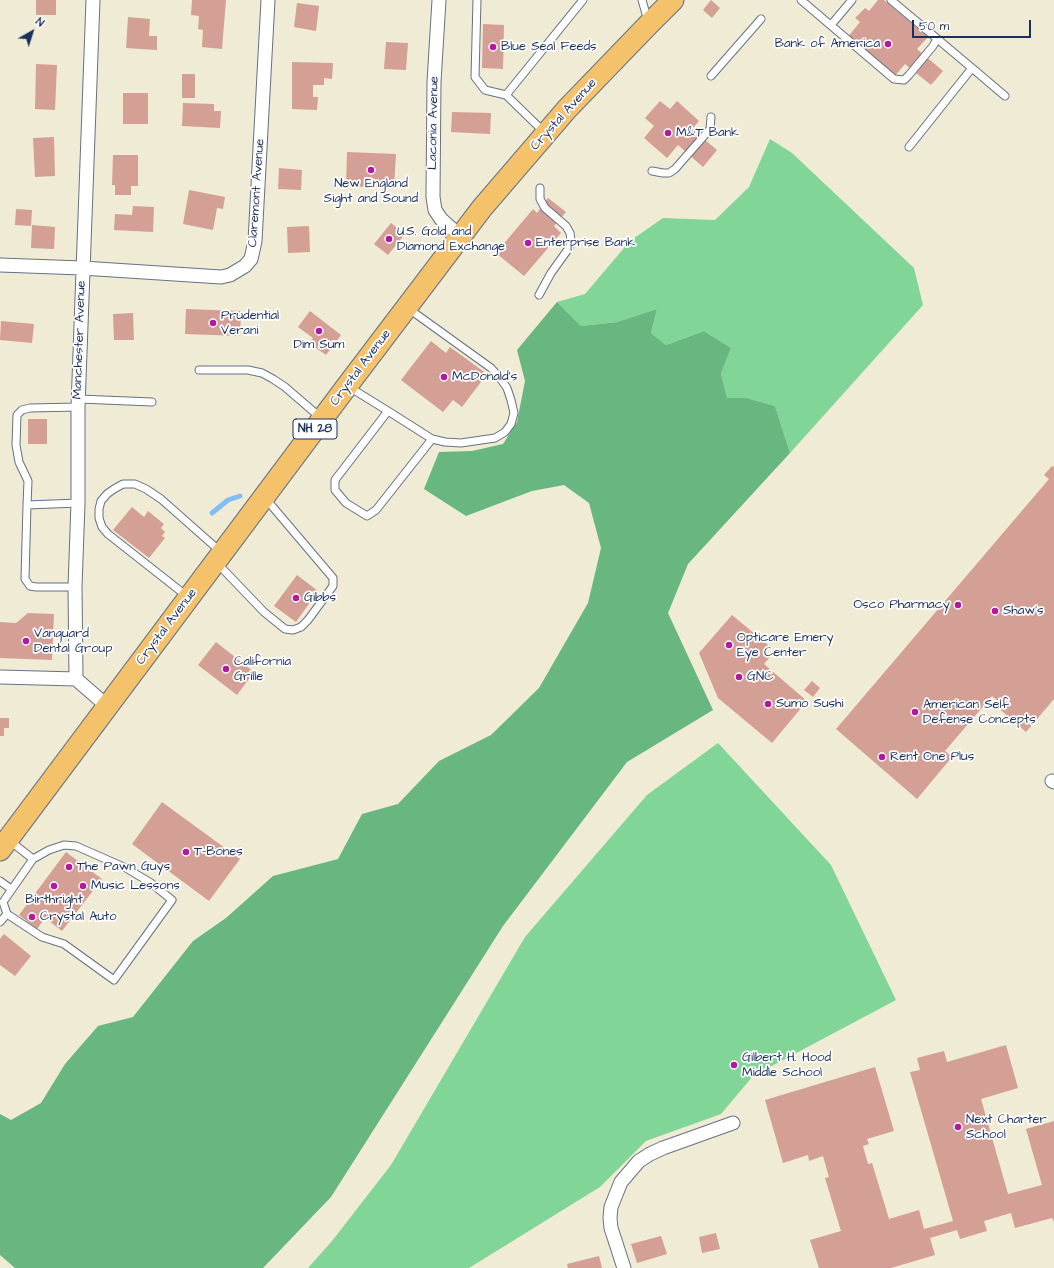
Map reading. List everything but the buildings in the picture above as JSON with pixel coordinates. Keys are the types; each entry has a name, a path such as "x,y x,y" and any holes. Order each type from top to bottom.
{"main road":[{"name":"Crystal Avenue","path":"6,839 108,706 460,236 567,109 673,0"}],"street":[{"name":"Manchester Avenue","path":"76,679 75,587 78,503 78,403 93,0"},
{"name":"Claremont Avenue","path":"0,265 222,276 237,272 244,266 251,259 255,241 268,0"},
{"name":"Laconia Avenue","path":"439,0 434,82 433,197 435,210 441,219 460,236"},
{"path":"0,677 76,679 108,706"},
{"path":"624,1268 611,1228 610,1218 611,1207 615,1195 625,1177 640,1161 650,1154 734,1123"}],"lane":[{"path":"477,0 475,77 485,90 506,95 546,134"},
{"path":"506,95 582,0"},
{"path":"642,0 649,24"},
{"path":"801,0 894,80 904,80 934,46 937,39"},
{"path":"831,25 852,0"},
{"path":"891,0 1005,96"},
{"path":"712,76 761,18"},
{"path":"909,147 972,68"},
{"path":"652,170 663,174 675,170 710,129 711,116"},
{"path":"539,295 551,273 569,248 571,241 570,233 566,226 545,208 540,199 540,188"},
{"path":"347,386 432,439 460,443 495,438 505,432 511,424 514,413 507,388 500,378 491,368 407,307"},
{"path":"199,370 248,370 262,373 285,388 322,420"},
{"path":"75,587 36,587 30,586 24,579 28,481 20,462 16,445 17,415 22,410 30,408 78,403 152,402"},
{"path":"388,411 335,480 335,490 346,503 367,516 376,510 432,439"},
{"path":"189,598 108,534 98,518 101,501 114,488 124,484 135,484 161,499 194,530 264,612 284,629 293,630 301,627 308,620 333,586 333,578 264,497"},
{"path":"27,505 78,503"},
{"path":"6,839 33,859"},
{"path":"64,845 76,846 126,868 151,883 172,900 114,980 64,944 42,937 7,914 3,902 11,889 33,859 49,850 64,845"},
{"path":"0,881 11,889"},
{"path":"0,922 7,914"}],"green space":[{"path":"770,139 792,153 914,268 923,305 790,453 775,406 747,398 727,399 721,374 731,348 704,331 666,345 651,333 657,309 617,322 581,326 557,302 585,294 630,241 663,218 715,220 749,187"},
{"path":"557,302 581,326 617,322 657,309 651,333 666,345 704,331 731,348 721,374 727,398 747,398 775,406 790,453 688,564 668,613 713,710 627,762 503,926 331,1197 263,1268 15,1268 0,1255 0,1114 11,1120 41,1103 65,1064 98,1026 133,1017 193,941 226,918 273,876 338,859 362,814 398,804 439,761 491,735 539,688 588,603 601,548 589,503 564,485 532,491 466,516 424,489 439,452 472,451 503,444 517,422 525,381 517,350"},
{"path":"718,743 831,865 896,1000 753,1076 721,1114 646,1141 600,1187 469,1268 308,1268 332,1241 391,1165 525,937 647,795"}],"waterway":[{"path":"212,513 228,500 240,496"}],"place":[{"name":"Bank of America","path":"888,44"},
{"name":"Blue Seal Feeds","path":"493,47"},
{"name":"M&T Bank","path":"668,133"},
{"name":"New England Sight and Sound","path":"371,170"},
{"name":"U.S. Gold and Diamond Exchange","path":"389,239"},
{"name":"Enterprise Bank","path":"528,243"},
{"name":"Prudential Verani","path":"213,323"},
{"name":"Dim Sum","path":"319,331"},
{"name":"McDonald's","path":"444,377"},
{"name":"Gibbs","path":"296,598"},
{"name":"Osco Pharmacy","path":"958,605"},
{"name":"Shaw's","path":"995,611"},
{"name":"Vanguard Dental Group","path":"26,641"},
{"name":"Opticare Emery Eye Center","path":"729,645"},
{"name":"California Grille","path":"226,669"},
{"name":"GNC","path":"739,677"},
{"name":"Sumo Sushi","path":"768,704"},
{"name":"American Self Defense Concepts","path":"915,712"},
{"name":"Rent One Plus","path":"882,757"},
{"name":"T-Bones","path":"186,852"},
{"name":"The Pawn Guys","path":"69,867"},
{"name":"Birthright","path":"54,886"},
{"name":"Music Lessons","path":"83,886"},
{"name":"Crystal Auto","path":"32,917"},
{"name":"Gilbert H. Hood Middle School","path":"734,1065"},
{"name":"Next Charter School","path":"958,1127"}]}
